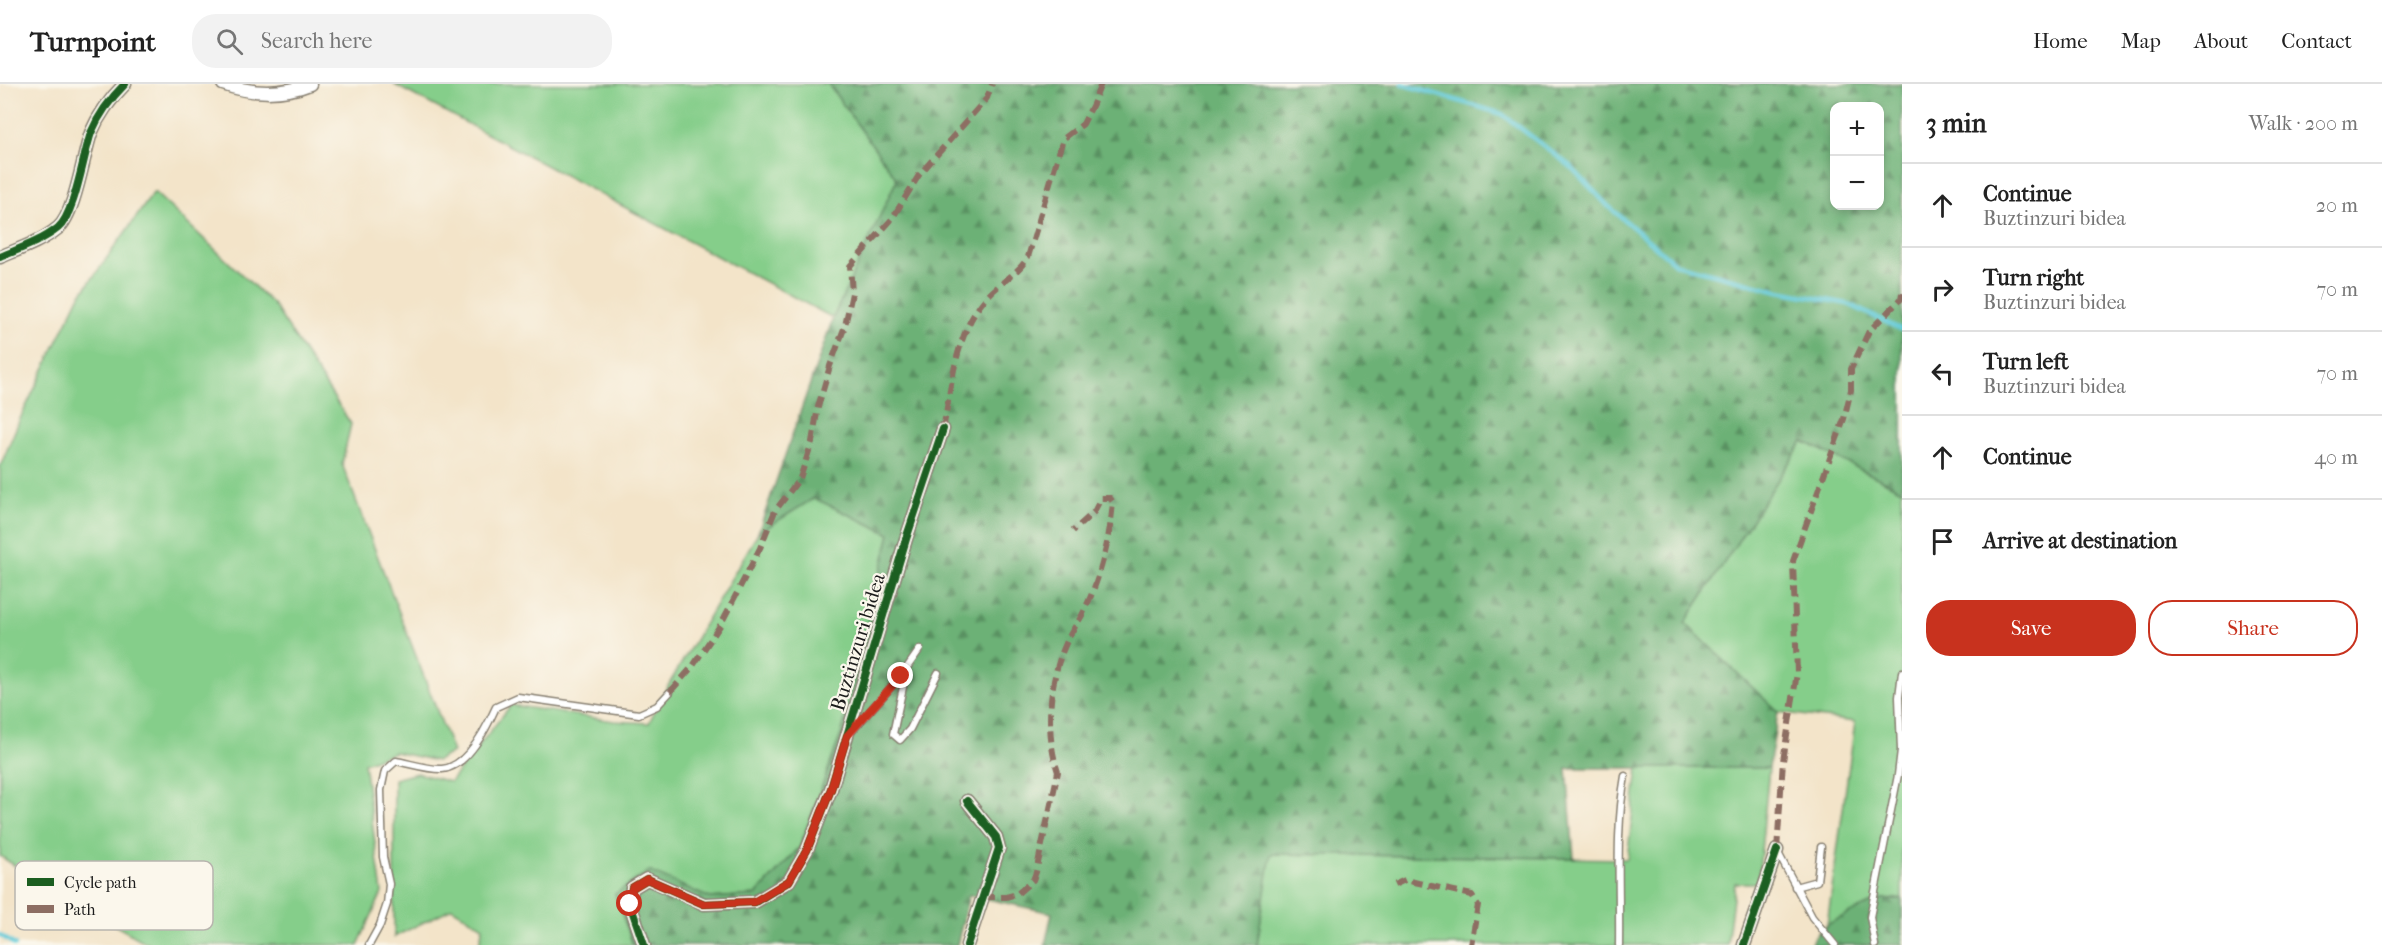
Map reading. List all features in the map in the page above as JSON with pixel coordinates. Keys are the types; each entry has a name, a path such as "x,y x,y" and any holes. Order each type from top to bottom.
{"street":[{"path":"0,257 38,240 58,228 63,222 71,206 92,131 107,105 125,84"},
{"path":"223,84 258,92 310,84"},
{"name":"Buztinzuri bidea","path":"644,945 630,904 632,888 647,879 704,904 754,902 789,881 807,850 831,789 906,539 943,429"},
{"path":"967,945 999,848 996,837 968,801"},
{"path":"1744,945 1777,850"}],"lane":[{"path":"847,736 901,676 920,649"},
{"path":"1875,945 1870,917 1886,844 1899,767 1901,750 1899,697 1902,672"},
{"path":"901,676 903,687 893,734 900,740 910,729 938,673"},
{"path":"369,945 380,925 387,904 388,884 383,857 381,790 385,771 396,761 443,769 461,760 485,729 496,707 518,697 639,714 657,706 670,692"},
{"path":"1618,945 1619,808 1625,776"},
{"path":"1795,887 1817,881 1821,847"},
{"path":"1777,850 1812,917 1835,945"}],"green space":[{"path":"393,84 828,84 897,179 833,318"},
{"path":"828,84 1902,84 1902,490 1803,441 1685,623 1778,712 1769,768 1567,768 1574,858 1271,854 1257,945 1045,945 1052,913 969,895 957,945 633,945 615,894 649,871 710,898 756,895 800,847 842,732 890,534 814,498 758,533 833,318 897,179"},
{"path":"154,192 273,304 351,424 342,464 453,752 437,761 395,752 364,763 382,893 358,945 150,945 123,930 213,930 213,861 15,861 15,866 0,856 0,467 19,421 79,297"},
{"path":"1803,441 1902,490 1902,899 1881,899 1827,925 1855,722 1778,712 1685,623"},
{"path":"814,498 890,534 842,732 800,847 756,895 710,898 615,894 633,945 479,945 483,927 452,908 394,937 394,779 417,773 450,782 511,705 614,721 649,723 662,696 758,533"},
{"path":"1638,768 1769,768 1758,883 1735,883 1727,945 1257,945 1270,854 1627,859"},
{"path":"1881,899 1902,899 1902,945 1811,945 1814,937 1830,924"}],"waterway":[{"path":"1402,84 1502,114 1570,166 1608,206 1676,264 1779,291 1848,304 1902,330"},
{"path":"0,935 15,945"}],"marked path":[{"path":"670,692 693,666 721,624 760,548 775,511 800,478 812,442 818,407 830,366 845,326 852,293 850,266 892,219 919,175 987,98 992,84"},
{"path":"943,429 952,377 967,327 986,298 1028,257 1063,139 1083,124 1101,84"},
{"path":"1777,850 1783,761 1797,673 1793,561 1844,419 1851,390 1851,369 1869,331 1901,299 1902,293"},
{"path":"983,897 1006,897 1017,894 1033,880 1036,872 1058,772 1051,739 1053,686 1062,652 1091,596 1100,570 1112,516 1113,502 1110,498 1101,498 1094,512 1073,531"},
{"path":"1394,885 1405,880 1472,895 1478,905 1471,945"}],"cycle path":[{"path":"0,257 45,237 64,221 74,198 91,133 106,107 125,84"},
{"path":"644,945 630,904 632,888 647,879 704,904 755,902 789,881 807,850 831,789 906,539 943,429"},
{"path":"967,801 996,837 999,848 967,945"},
{"path":"1744,945 1777,850"}],"route":[{"path":"630,904 632,888 647,879 704,904 754,902 789,881 807,850 831,789 847,736 901,676"}]}
